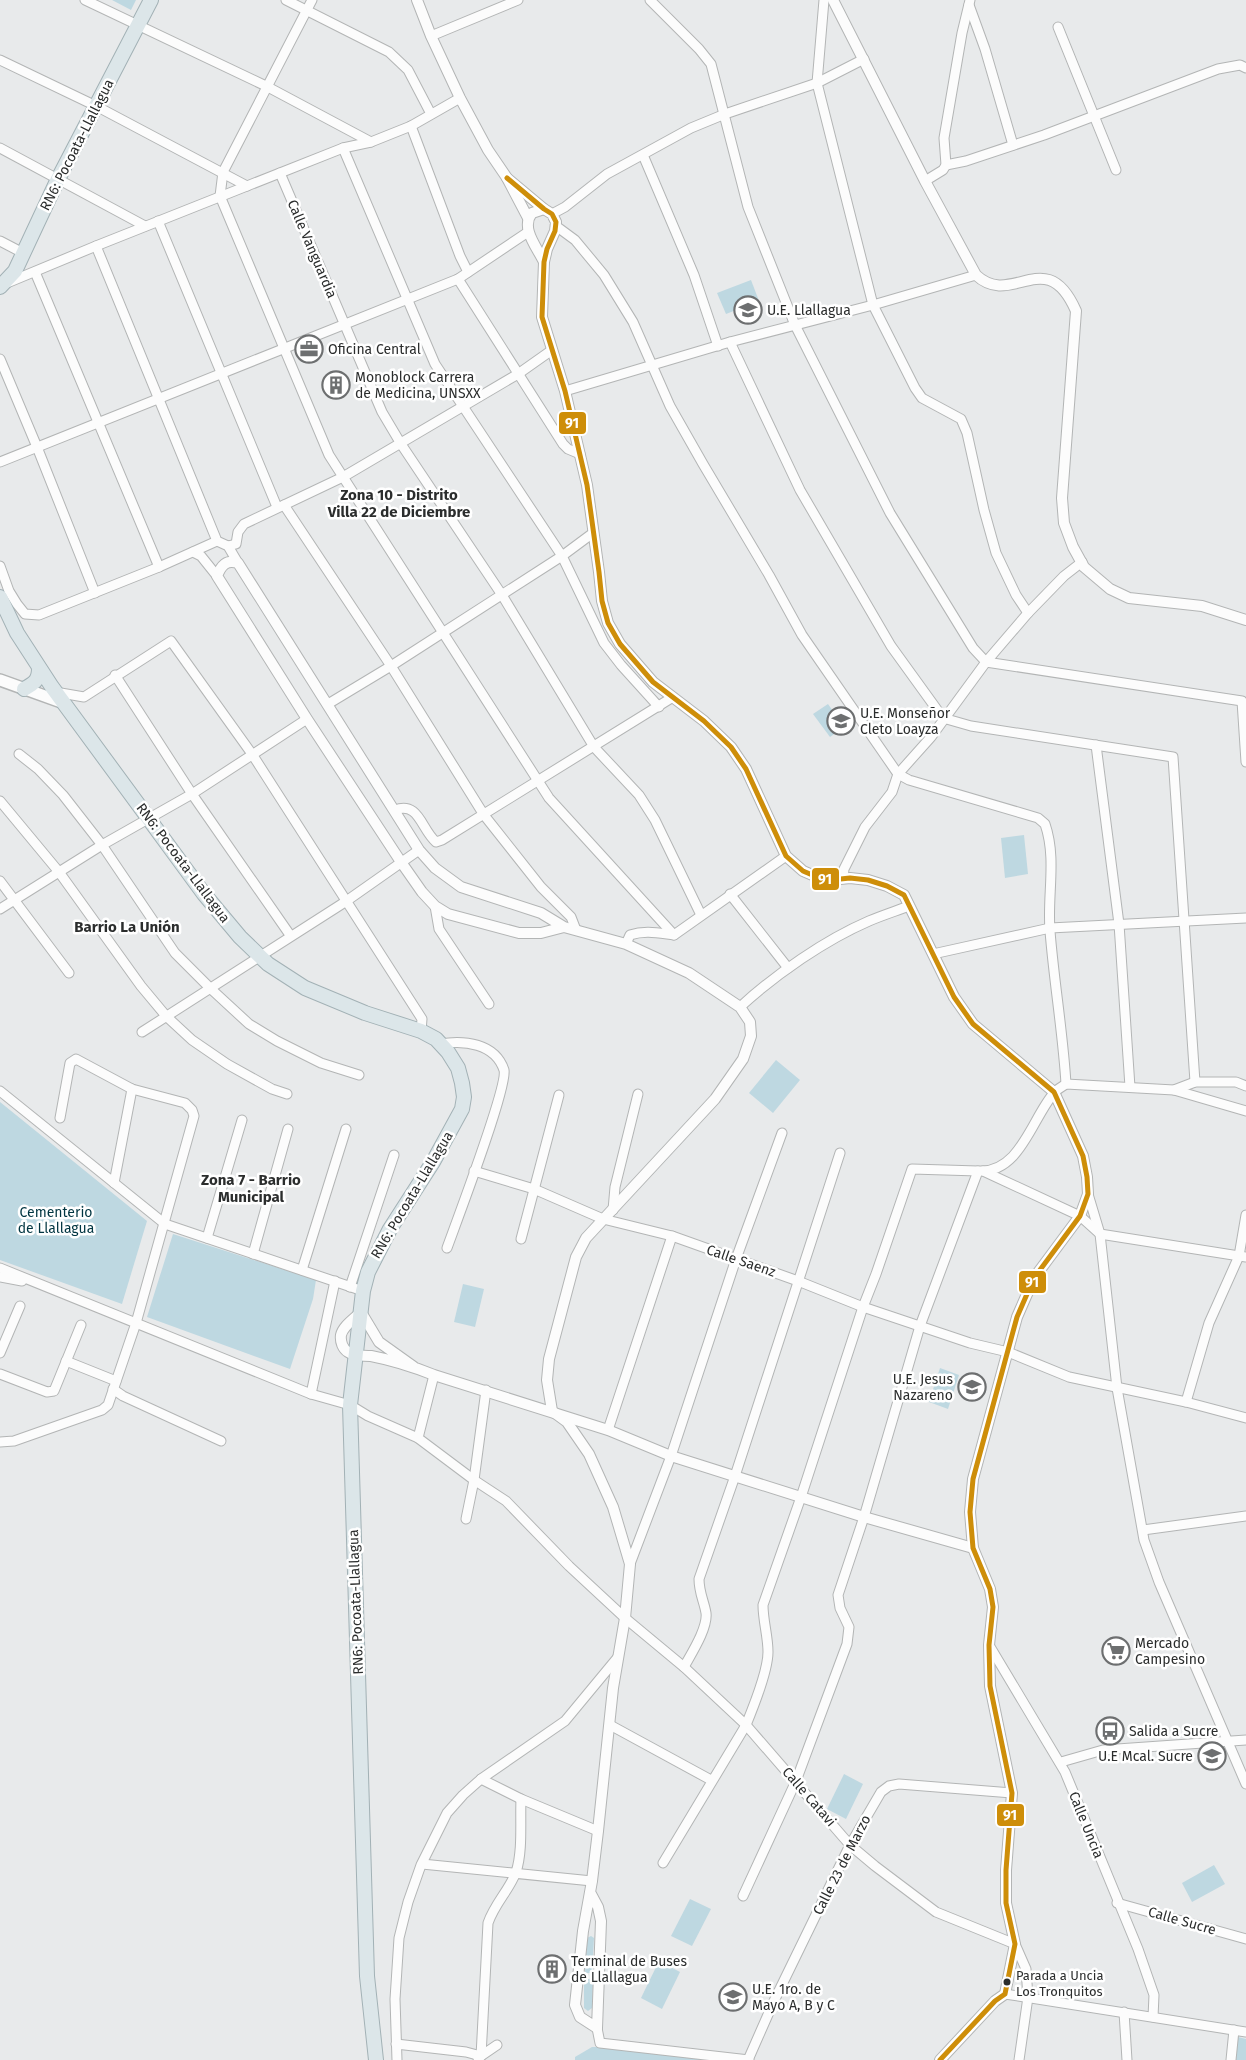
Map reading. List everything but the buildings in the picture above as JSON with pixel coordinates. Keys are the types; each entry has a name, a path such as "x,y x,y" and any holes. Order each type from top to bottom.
{"highway":[{"name":"RN6: Pocoata-Llallagua","path":"0,286 15,271 58,179 151,0"},
{"name":"RN6: Pocoata-Llallagua","path":"0,597 17,633 59,697 204,894 259,956 304,988 365,1013 420,1031 440,1044 448,1052 458,1068 464,1097 462,1109 434,1162 378,1251 357,1289 366,1325 356,1358 350,1405 351,1447 367,1976 376,2060"},
{"path":"24,688 35,683 39,676 39,668"}],"main road":[{"path":"0,680 59,697"}],"street":[{"path":"85,0 266,86 371,142"},
{"path":"286,0 389,52 408,70 431,114"},
{"path":"312,0 223,172 220,196 329,455 550,798 674,935"},
{"path":"418,0 431,36 460,98 528,218"},
{"path":"431,36 518,0"},
{"path":"650,0 700,49 711,64 748,207 795,325 890,513 972,648 986,662 1242,701 1246,762"},
{"path":"824,0 817,82 873,305 914,388 922,398 961,419 967,433 984,510 996,553 1016,595 1028,613"},
{"path":"833,0 925,181 976,276 984,283 996,286 1015,284 1036,278 1056,282 1069,295 1076,311 1062,498 1064,522 1072,547 1095,578 1110,589 1129,598 1202,606 1246,620"},
{"path":"970,2 1013,145"},
{"path":"946,165 944,138 970,2"},
{"path":"1058,27 1116,170"},
{"path":"544,262 526,227 528,218 537,210 548,212 565,207 607,174 691,128 817,82 864,59"},
{"path":"0,60 96,106 247,186"},
{"path":"925,181 938,174 946,165 966,161 1013,145 1218,69 1240,65 1246,68"},
{"path":"0,286 343,148 371,142 411,126 460,98"},
{"path":"411,126 460,256 468,272"},
{"path":"0,148 146,226"},
{"path":"343,148 435,364 562,556 604,643 621,666 659,706"},
{"path":"643,155 694,275 718,346"},
{"name":"Calle Vanguardia","path":"280,173 343,324 382,412 400,444 502,595 594,747 638,795 655,820 701,915"},
{"path":"507,178 548,212 554,230 544,262 542,317 565,391 587,485 602,602 608,623 620,644 636,665 653,682 704,721 730,747 750,777 786,856 803,871 818,877 830,880 843,878 868,880 887,886 904,895 954,997 973,1024 1054,1092 1083,1156 1088,1194 1100,1234 1117,1388 1144,1540 1159,1582 1246,1784"},
{"path":"158,221 281,506 390,666 484,815 542,887 571,917 576,930"},
{"path":"530,234 538,239 546,239 554,230"},
{"path":"554,230 575,240 604,275 633,322 680,422 770,575 802,635 898,774 909,780 1038,818 1045,824 1052,858 1050,928 1066,1084"},
{"path":"0,462 458,279 530,234"},
{"path":"0,241 24,253"},
{"path":"96,246 217,541 228,546 419,850 435,868 461,887 541,913 564,927 626,944 689,972 740,1006 750,1022 751,1036 743,1059 715,1100 586,1238 576,1257 549,1359 547,1380 552,1411 567,1422 589,1454 613,1507 630,1564"},
{"path":"35,272 159,567"},
{"path":"565,391 730,342 976,276"},
{"path":"458,279 563,444 568,449 580,454"},
{"path":"730,342 800,490 891,646 943,718 971,726 1173,757 1195,1082"},
{"path":"228,546 236,544 238,532 244,524 343,477 518,374 552,350"},
{"path":"0,359 38,447 95,593"},
{"path":"328,704 502,595 562,556 593,533"},
{"path":"0,566 13,598 25,614 39,615 159,567 217,541"},
{"path":"193,552 201,556 217,576 307,719 401,862 422,892 435,906 448,914 519,933 541,933 564,927"},
{"path":"217,576 224,564 231,560 238,562"},
{"path":"843,878 844,869 865,827 892,792 898,774 931,737 943,718 986,662 1028,613 1064,576 1082,562"},
{"path":"59,697 84,697 115,675 170,641 252,754 345,902 422,1019 420,1031"},
{"path":"115,675 192,794 290,936"},
{"path":"395,810 403,807 409,808 416,813 430,837 436,842 484,815 674,697"},
{"path":"0,909 102,845 150,820 307,719"},
{"path":"1096,745 1119,924 1130,1087"},
{"path":"19,754 38,769 63,795 102,845 176,953 210,988 249,1024 277,1041 321,1064 359,1074"},
{"path":"0,801 59,872 141,986 166,1016 192,1040 227,1064 272,1089 287,1094"},
{"path":"142,1032 345,902 419,850"},
{"path":"626,944 630,935 635,933 652,932 674,935 786,856"},
{"path":"0,881 69,973"},
{"path":"730,894 788,968"},
{"path":"435,906 440,929 490,1004"},
{"path":"740,1006 788,968 862,925 909,906"},
{"path":"933,954 1050,928 1246,918"},
{"path":"440,1044 458,1041 487,1048 498,1059 504,1072 500,1098 447,1248"},
{"path":"0,1442 14,1441 102,1410 108,1405 136,1324 194,1116 192,1110 185,1103 132,1089 76,1059 70,1063 60,1118"},
{"path":"1174,1090 1195,1082 1236,1082 1246,1086"},
{"path":"663,1863 711,1780 746,1725 754,1706 768,1655 768,1638 763,1616 763,1605 801,1497 863,1307 912,1169 980,1171 996,1168 1012,1158 1054,1092 1066,1084 1174,1090 1246,1111"},
{"path":"114,1183 132,1089"},
{"path":"0,1091 165,1224 357,1289 394,1155"},
{"path":"613,1210 615,1187 638,1094"},
{"path":"521,1239 559,1095"},
{"path":"207,1238 242,1120"},
{"path":"253,1254 288,1129"},
{"path":"302,1270 346,1129"},
{"path":"597,2028 580,2016 575,2004 583,1931 592,1881 618,1656 625,1618 630,1564 671,1456 736,1259 782,1133"},
{"path":"684,1667 706,1624 706,1613 699,1592 699,1579 735,1476 840,1153"},
{"name":"Calle Saenz","path":"474,1171 534,1189 603,1220 672,1236 798,1281 863,1307 970,1342 1008,1352 1069,1377 1186,1402 1246,1418"},
{"path":"980,1171 1080,1216 1100,1234 1243,1256"},
{"path":"743,1896 796,1781 847,1644 848,1627 840,1608 838,1595 864,1517 920,1326 980,1171"},
{"path":"1019,2060 1028,1997 1026,1969 1015,1944 1006,1903 1006,1870 1012,1792 990,1686 988,1645 993,1607 990,1589 973,1548 970,1512 972,1479 1017,1317 1034,1278 1080,1216 1088,1194"},
{"path":"1186,1402 1209,1323 1243,1256 1246,1216"},
{"path":"608,1430 672,1236"},
{"path":"0,1268 39,1284"},
{"path":"0,1277 39,1284"},
{"path":"311,1394 335,1281"},
{"name":"Calle Catavi","path":"39,1284 311,1394 350,1405 368,1416 418,1438 474,1480 506,1501 569,1566 625,1618 684,1667 746,1725 850,1845 936,1912 1015,1944"},
{"path":"0,1353 20,1306"},
{"path":"414,1367 379,1342 366,1325 354,1324 342,1331 340,1337 342,1345 356,1358 414,1367 608,1430 671,1456 864,1517 973,1548"},
{"path":"0,1374 47,1392 54,1391 81,1325"},
{"path":"66,1361 115,1385 123,1396 222,1441"},
{"path":"418,1438 434,1375"},
{"path":"466,1519 474,1480 486,1390"},
{"path":"1142,1530 1246,1516"},
{"name":"Calle Uncia","path":"988,1645 1061,1762 1117,1903 1138,1949 1154,1995 1153,2017"},
{"path":"397,2060 394,1999 399,1938 408,1902 422,1864 447,1814 463,1795 481,1779 565,1721 595,1687 618,1656"},
{"path":"610,1725 711,1780"},
{"path":"1061,1762 1103,1750 1246,1740"},
{"path":"481,1779 521,1799 598,1830"},
{"name":"Calle 23 de Marzo","path":"749,2060 774,2001 850,1845 878,1796 889,1786 899,1784 1012,1792"},
{"path":"478,2058 488,1923 493,1909 515,1874 518,1863 521,1799"},
{"path":"422,1864 592,1881"},
{"path":"590,1892 598,1907 601,1922 597,2028 600,2043 749,2060"},
{"name":"Calle Sucre","path":"1117,1903 1246,1940"},
{"path":"1005,1994 1015,1944"},
{"path":"940,2060 995,2001 1005,1994 1246,2032"},
{"path":"1124,2012 1127,2060"},
{"path":"1231,2060 1234,2030"},
{"path":"396,2044 466,2052 478,2058"},
{"path":"478,2058 497,2045"}],"green space":[{"path":"112,0 136,0 131,10"},
{"path":"751,280 759,301 726,314 717,293"},
{"path":"828,704 844,727 830,737 813,714"},
{"path":"1024,835 1028,874 1005,878 1001,838"},
{"path":"776,1060 800,1080 773,1113 749,1093"},
{"name":"Cementerio de Llallagua","path":"0,1102 147,1221 122,1304 0,1260"},
{"path":"173,1234 316,1280 313,1299 290,1369 147,1317"},
{"path":"463,1284 484,1289 475,1327 454,1322"},
{"path":"940,1368 959,1375 948,1409 929,1402"},
{"path":"844,1774 863,1784 846,1819 827,1809"},
{"path":"1214,1865 1225,1884 1192,1902 1182,1883"},
{"path":"690,1899 711,1909 692,1946 671,1936"},
{"path":"591,1936 594,1938 592,1973 585,1973 587,1938"},
{"path":"659,1961 680,1972 662,2009 641,1998"},
{"path":"584,1979 593,1979 592,2008 588,2011 584,2008"},
{"path":"1238,2037 1246,2039 1246,2060 1236,2060"},
{"path":"592,2047 609,2047 713,2060 575,2060 575,2057"}],"transit line":[{"name":"91","path":"507,178 552,214 556,222 555,231 547,249 544,262 542,317 565,391 587,485 602,601 608,623 620,644 653,682 704,721 731,747 746,769 786,856 803,871 817,877 831,880 850,878 868,880 887,886 904,895 954,997 973,1024 1054,1092 1083,1156 1088,1194 1080,1216 1034,1278 1017,1317 973,1479 970,1512 973,1548 990,1589 993,1607 989,1645 990,1686 1012,1793 1006,1870 1006,1903 1015,1944 1005,1994 995,2001 940,2060"}],"place":[{"name":"U.E. Llallagua","path":"748,310"},
{"name":"Oficina Central","path":"309,349"},
{"name":"Monoblock Carrera de Medicina, UNSXX","path":"336,385"},
{"name":"U.E. Monseñor Cleto Loayza","path":"841,721"},
{"name":"U.E. Jesus Nazareno","path":"972,1387"},
{"name":"Mercado Campesino","path":"1116,1651"},
{"name":"Salida a Sucre","path":"1110,1731"},
{"name":"U.E Mcal. Sucre","path":"1212,1756"},
{"name":"Terminal de Buses de Llallagua","path":"552,1969"},
{"name":"Parada a Uncia Los Tronquitos","path":"1007,1982"},
{"name":"U.E. 1ro. de Mayo A, B y C","path":"733,1997"}],"district":[{"name":"Zona 10 - Distrito Villa 22 de Diciembre","path":"399,504"},
{"name":"Barrio La Unión","path":"127,927"},
{"name":"Zona 7 - Barrio Municipal","path":"251,1188"}]}
